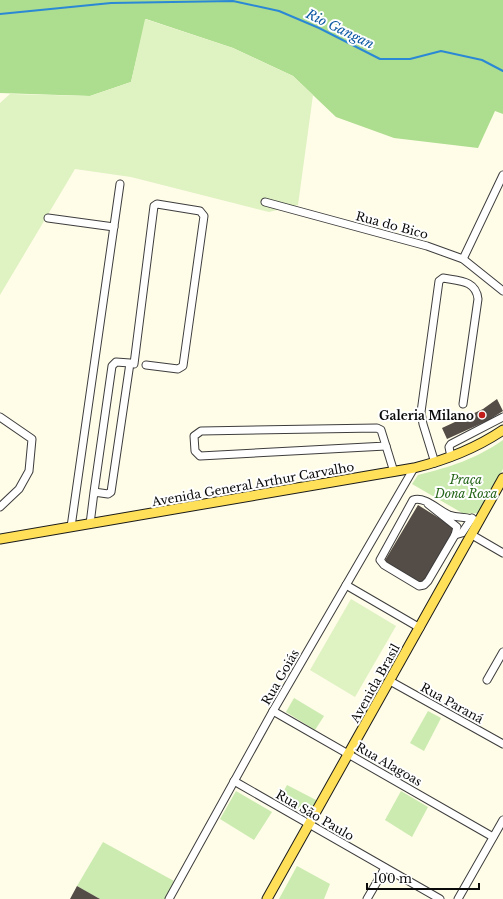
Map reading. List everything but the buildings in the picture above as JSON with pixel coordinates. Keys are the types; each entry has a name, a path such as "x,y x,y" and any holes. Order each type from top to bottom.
{"main road":[{"name":"Avenida General Arthur Carvalho","path":"0,539 414,468 435,463 471,449 503,430"},
{"name":"Avenida Brasil","path":"267,899 472,535 476,520 503,478"}],"street":[{"path":"463,259 503,176"},
{"path":"71,527 120,184"},
{"name":"Rua do Bico","path":"265,202 427,246 463,259 503,291"},
{"path":"134,364 154,206 157,204 200,211 204,216 183,366 178,369 146,365"},
{"path":"48,218 114,227"},
{"path":"435,463 423,424 421,412 439,281 443,278 472,284 477,291 478,299 463,404"},
{"path":"90,524 94,492 112,366 116,362 130,364 111,492 108,494 94,492"},
{"path":"0,417 32,439 29,471 16,493 0,507"},
{"path":"451,457 449,447 451,444 503,417"},
{"path":"386,446 200,456 194,451 194,436 201,431 378,428 381,430 386,446 394,472"},
{"name":"Rua Goiás","path":"169,899 273,711 414,468"},
{"path":"413,500 422,500 428,504 454,523 456,527 455,535 424,585 420,586 381,562 381,555 413,500"},
{"path":"428,504 449,515 476,520"},
{"path":"455,535 462,533 476,520"},
{"path":"472,535 503,553"},
{"path":"346,585 420,628"},
{"path":"487,680 503,652"},
{"name":"Rua Paraná","path":"390,681 503,744"},
{"name":"Rua Alagoas","path":"273,711 493,837"},
{"name":"Rua São Paulo","path":"234,781 440,899"},
{"path":"458,899 503,820"},
{"path":"367,899 385,868"}],"green space":[{"path":"0,0 503,0 503,114 495,111 478,148 394,138 336,117 293,76 233,48 146,19 131,82 90,96 0,93"},
{"path":"145,19 233,48 293,76 313,95 298,205 269,212 131,177 75,169 0,295 0,103 10,94 90,96 131,82"},
{"name":"Praça Dona Roxa","path":"503,440 503,469 480,513 464,514 412,484 418,475 462,462 493,447"},
{"path":"351,599 396,626 355,697 310,670"},
{"path":"294,698 324,716 315,730 286,712"},
{"path":"428,711 441,718 424,751 410,743"},
{"path":"287,785 318,801 309,817 279,800"},
{"path":"236,791 272,812 254,840 220,819"},
{"path":"401,791 428,807 412,837 385,820"},
{"path":"103,842 174,881 165,899 100,899 77,886"},
{"path":"297,866 330,884 324,899 279,899"}],"waterway":[{"name":"Rio Gangan","path":"0,14 111,3 233,1 279,11 319,28 380,59 410,59 441,51 482,60 503,71"}],"place":[{"name":"Galeria Milano","path":"482,415"}]}
